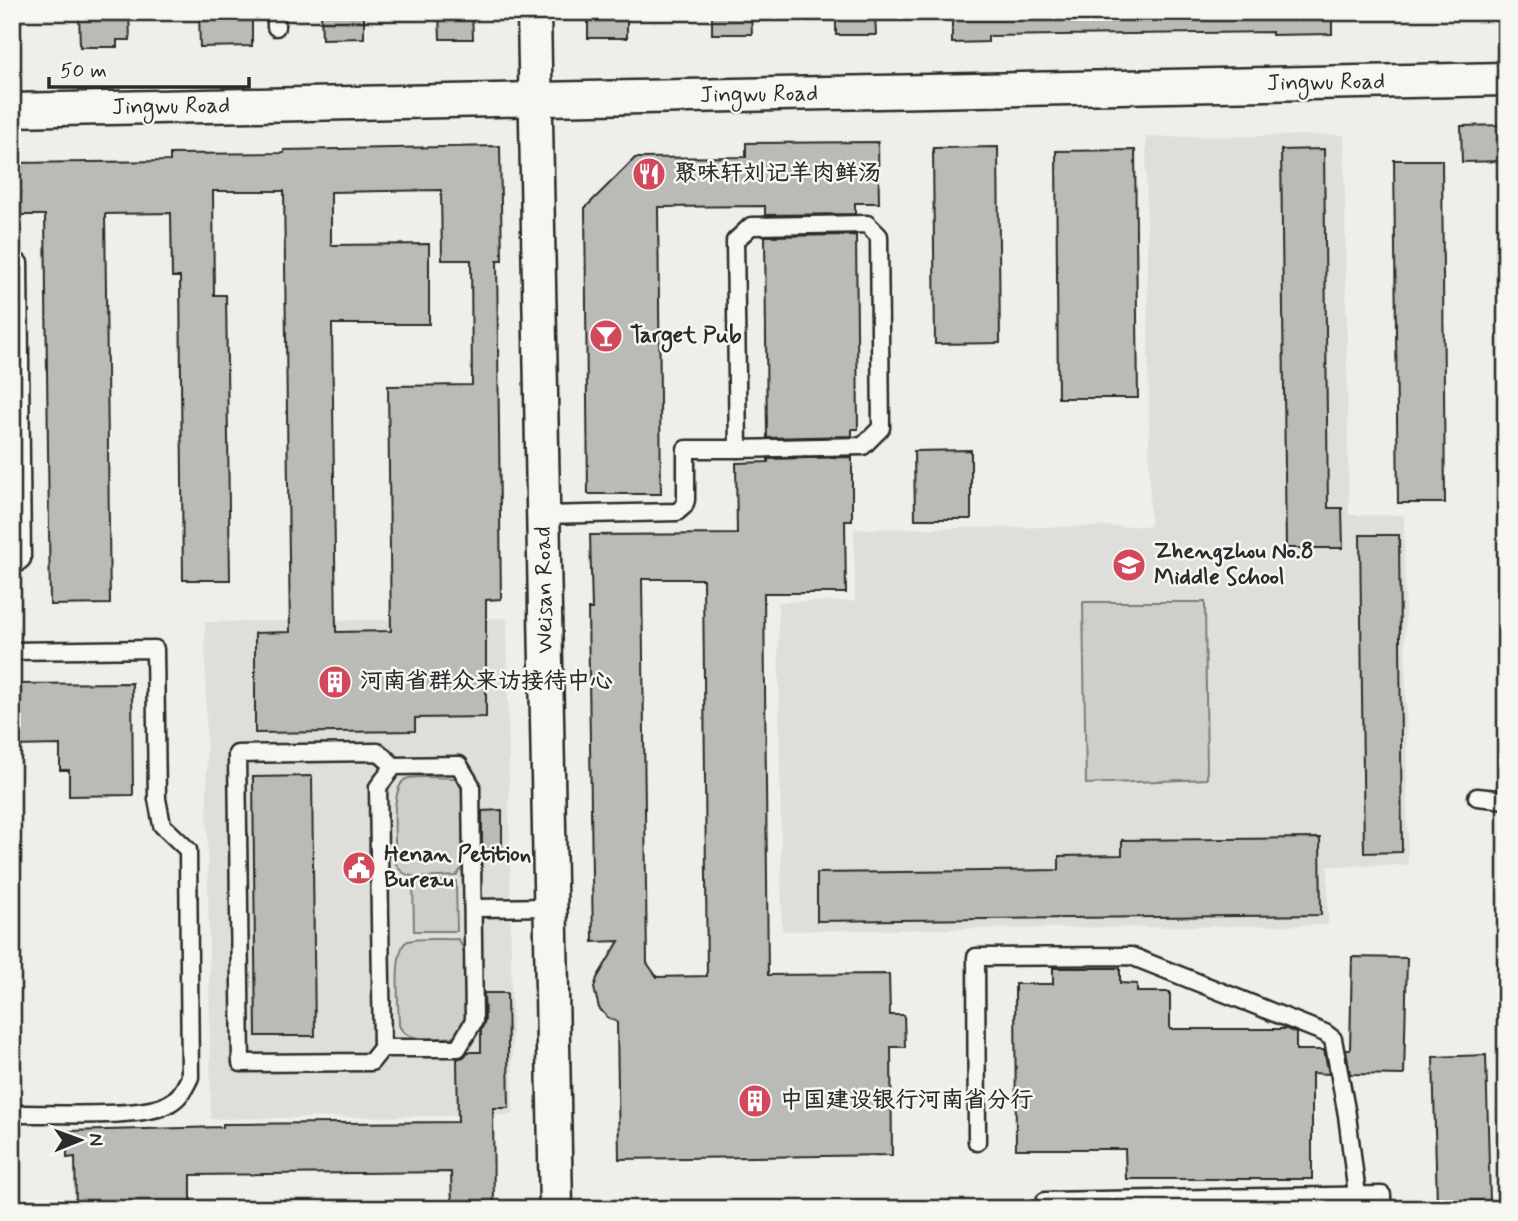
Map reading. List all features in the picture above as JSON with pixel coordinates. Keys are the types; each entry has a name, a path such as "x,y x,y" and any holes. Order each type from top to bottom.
{"street":[{"name":"Weisan Road","path":"534,12 556,1209"},
{"name":"Jingwu Road","path":"12,110 1506,79"}],"lane":[{"path":"543,515 677,512 687,500 686,449 738,449 863,446 881,428 879,236 867,224 751,226 735,240 738,449"},
{"path":"12,263 19,262 22,559 12,568"},
{"path":"12,651 155,649 157,799 162,825 188,850 190,1064 190,1077 183,1094 164,1106 133,1112 12,1114"},
{"path":"382,1048 458,1048 474,1021 471,785 459,765 394,766 378,752 237,754 241,1063 371,1062 382,1048 379,787 394,766"},
{"path":"1477,797 1506,800"},
{"path":"473,908 550,907"},
{"path":"976,1142 976,957 1131,956 1325,1033 1333,1039 1347,1115 1357,1195"},
{"path":"1045,1201 1382,1195 1382,1209"}],"shaded area":[{"name":"Zhengzhou No.8 Middle School","path":"1344,135 1349,515 1404,515 1408,865 1328,866 1328,925 782,931 778,602 855,601 854,529 1150,526 1146,137"},
{"path":"1083,602 1205,602 1207,779 1086,784"},
{"name":"Henan Petition Bureau","path":"507,618 513,1115 211,1119 205,622"},
{"path":"410,778 455,778 463,796 462,868 456,876 422,878 406,874 396,864 395,805 401,784"},
{"path":"456,881 457,931 414,931 413,882"},
{"path":"458,939 465,958 466,1023 459,1037 416,1038 409,1035 399,1025 398,966 403,946 413,940"}],"building":[{"path":"79,12 129,12 130,40 117,40 117,47 80,47"},
{"path":"199,12 252,12 252,46 200,47"},
{"path":"321,12 364,12 364,38 322,39"},
{"path":"439,12 472,12 473,39 440,39"},
{"path":"588,12 627,12 627,38 588,38"},
{"path":"712,12 751,12 752,34 712,34"},
{"path":"836,12 875,12 876,35 836,35"},
{"path":"952,12 1332,12 1332,34 1272,35 1272,32 988,36 988,42 952,43"},
{"path":"1506,125 1506,161 1462,162 1461,126"},
{"path":"878,142 879,203 855,203 855,214 765,215 765,206 658,207 661,494 588,494 585,208 635,158 746,157 746,143"},
{"path":"500,146 502,260 497,260 501,599 486,600 486,717 415,718 415,731 255,733 255,633 290,632 284,191 213,191 214,295 226,295 230,580 183,580 180,277 172,277 171,213 105,214 110,604 50,605 45,215 12,215 12,163 170,161 170,154 284,153 284,150","holes":["441,190 442,260 471,260 472,385 388,386 391,631 336,632 332,324 429,324 429,244 331,245 331,192"]},
{"path":"998,147 1000,343 935,344 933,148"},
{"path":"1324,149 1328,508 1342,508 1343,548 1286,548 1281,150"},
{"path":"1135,150 1138,398 1058,398 1056,151"},
{"path":"1394,160 1442,160 1445,503 1398,503"},
{"path":"856,235 858,429 852,429 852,436 767,438 765,236"},
{"path":"971,450 971,519 915,519 914,451"},
{"path":"852,457 852,521 845,521 846,593 764,593 768,975 889,974 890,1015 904,1015 905,1047 891,1047 892,1155 619,1159 617,1022 607,1017 599,1008 594,988 619,941 593,942 588,609 592,609 590,535 737,534 736,463 768,462 768,459","holes":["642,579 703,579 707,976 657,977 647,963"]},
{"path":"1360,535 1399,535 1402,852 1364,853"},
{"path":"132,683 133,795 69,796 69,770 60,770 60,745 12,746 12,684"},
{"path":"312,776 315,1036 256,1036 253,777"},
{"path":"502,810 502,856 482,856 482,811"},
{"path":"1320,838 1321,915 817,921 817,873 1059,870 1059,856 1122,855 1122,840"},
{"path":"1352,957 1407,958 1404,1075 1350,1074 1346,1050 1350,1050"},
{"path":"1053,968 1120,968 1120,983 1137,984 1137,992 1170,992 1170,1029 1287,1029 1296,1033 1296,1050 1324,1050 1329,1074 1312,1073 1312,1179 1126,1179 1125,1149 1016,1149 1015,984 1053,984"},
{"path":"484,993 507,993 509,1108 493,1108 494,1209 452,1209 451,1172 191,1175 191,1209 76,1209 75,1157 67,1158 67,1131 223,1127 223,1124 458,1122 457,1059 468,1052 481,1052 481,1030 485,1021"},
{"path":"1486,1055 1490,1201 1437,1203 1433,1057"}],"place":[{"name":"聚味轩刘记羊肉鲜汤","path":"649,174"},
{"name":"Target Pub","path":"606,336"},
{"name":"Zhengzhou No.8 Middle School","path":"1129,565"},
{"name":"河南省群众来访接待中心","path":"335,682"},
{"name":"Henan Petition Bureau","path":"359,868"},
{"name":"中国建设银行河南省分行","path":"755,1101"}]}
